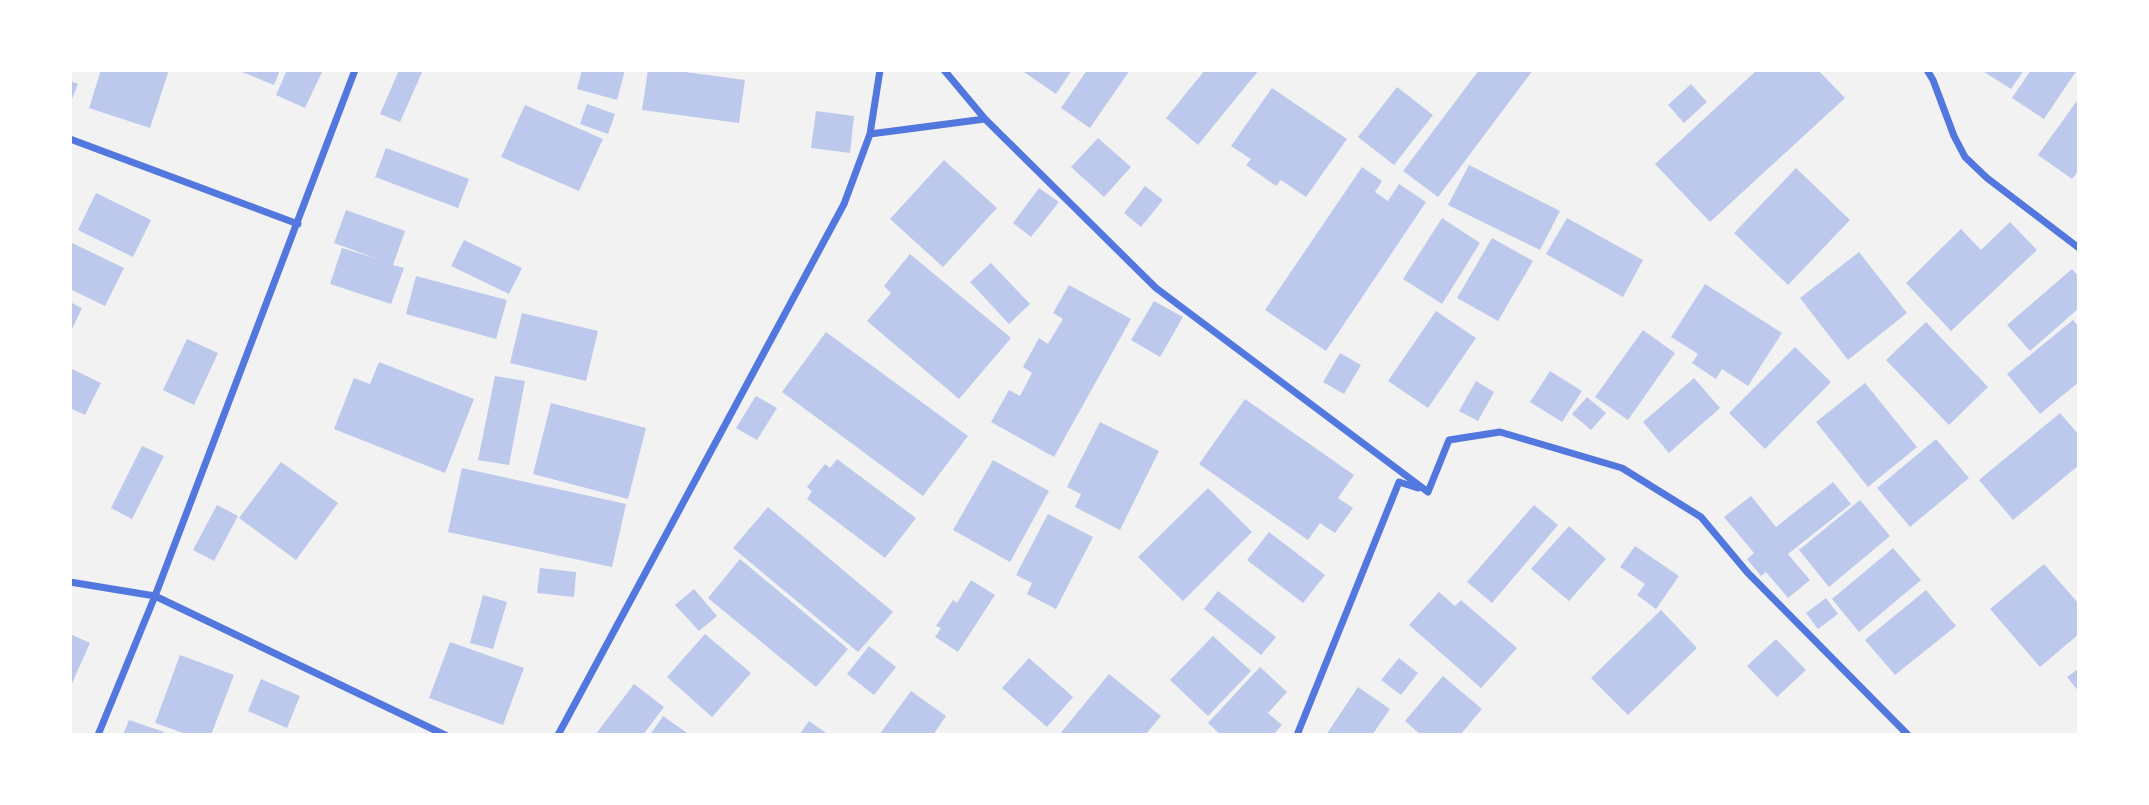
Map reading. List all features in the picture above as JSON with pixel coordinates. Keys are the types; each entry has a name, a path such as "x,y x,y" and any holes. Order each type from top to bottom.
{"street":[{"path":"98,735 155,596 355,70"},
{"path":"558,735 844,204 870,134 880,70"},
{"path":"944,70 985,119 1156,288 1428,492"},
{"path":"1927,70 1965,157 1987,178 2079,248"},
{"path":"870,134 985,119"},
{"path":"70,139 298,223"},
{"path":"1428,492 1450,440 1500,432 1622,468 1701,517 1747,572 1908,735"},
{"path":"1297,735 1399,481 1428,492"},
{"path":"70,582 155,596 445,735"}],"building":[{"path":"101,70 169,70 150,128 89,108"},
{"path":"237,70 280,70 274,85"},
{"path":"287,70 323,70 305,108 276,95"},
{"path":"399,70 423,70 400,122 380,114"},
{"path":"582,70 625,70 617,100 577,89"},
{"path":"648,70 670,70 745,80 739,123 642,110"},
{"path":"1021,70 1072,70 1056,94"},
{"path":"1087,70 1130,70 1090,128 1061,108"},
{"path":"1205,70 1259,70 1198,145 1166,118"},
{"path":"1479,70 1533,70 1438,197 1403,171"},
{"path":"1757,70 1818,70 1845,98 1710,222 1655,164"},
{"path":"1981,70 2024,70 2011,89"},
{"path":"2031,70 2077,70 2044,119 2012,98"},
{"path":"70,81 78,84 70,104"},
{"path":"1691,84 1707,102 1684,123 1668,105"},
{"path":"1397,87 1433,115 1394,165 1358,137"},
{"path":"1272,88 1347,139 1306,197 1281,180 1276,186 1246,165 1251,159 1231,146"},
{"path":"2079,98 2079,170 2072,179 2038,155"},
{"path":"587,104 615,114 608,134 580,124"},
{"path":"525,105 603,139 579,191 501,157"},
{"path":"816,111 854,116 850,153 811,148"},
{"path":"1098,138 1131,167 1104,197 1071,167"},
{"path":"386,148 469,179 458,208 375,177"},
{"path":"944,160 997,208 943,267 890,219"},
{"path":"1469,165 1560,211 1540,250 1448,205"},
{"path":"1362,167 1382,181 1375,192 1388,201 1399,184 1426,202 1326,351 1265,310"},
{"path":"1796,168 1850,220 1788,285 1734,233"},
{"path":"1145,186 1163,200 1141,227 1124,213"},
{"path":"1039,188 1059,202 1031,237 1013,223"},
{"path":"96,193 151,220 133,257 78,230"},
{"path":"346,210 405,231 393,265 404,268 391,304 330,284 342,248 378,259 334,243"},
{"path":"1442,218 1480,243 1442,304 1403,279"},
{"path":"1567,218 1643,260 1623,297 1546,254"},
{"path":"2010,222 2037,250 1951,331 1906,283 1961,229 1981,250"},
{"path":"1492,238 1533,261 1498,321 1457,298"},
{"path":"464,240 522,268 509,294 451,266"},
{"path":"70,242 124,268 105,306 70,289"},
{"path":"1859,252 1907,313 1848,360 1800,298"},
{"path":"910,254 1011,338 959,399 867,321 891,293 884,286"},
{"path":"991,263 1030,304 1009,324 970,282"},
{"path":"2072,269 2079,277 2079,308 2030,351 2007,325"},
{"path":"416,276 507,300 496,339 406,314"},
{"path":"1705,284 1782,333 1748,386 1722,369 1716,379 1692,363 1698,354 1671,337"},
{"path":"1069,285 1131,319 1054,457 991,422 1009,390 1020,396 1032,373 1023,367 1039,338 1048,344 1063,319 1053,313"},
{"path":"1154,301 1183,317 1160,357 1131,340"},
{"path":"70,302 82,308 70,333"},
{"path":"1436,311 1476,338 1428,408 1388,381"},
{"path":"522,313 598,331 586,381 510,363"},
{"path":"2073,320 2079,327 2079,382 2040,414 2007,374"},
{"path":"1926,322 1988,387 1949,425 1886,360"},
{"path":"1643,330 1675,353 1628,420 1595,397"},
{"path":"826,332 968,436 923,496 782,392"},
{"path":"187,339 218,353 194,405 163,390"},
{"path":"1795,347 1831,382 1765,449 1729,413"},
{"path":"1340,353 1361,365 1344,394 1323,382"},
{"path":"379,362 474,399 445,473 334,429 354,378 370,384"},
{"path":"70,368 101,383 85,415 70,408"},
{"path":"1550,371 1582,391 1562,422 1530,402"},
{"path":"495,376 525,381 509,465 478,460"},
{"path":"1694,378 1720,408 1669,453 1643,422"},
{"path":"1476,381 1494,392 1478,421 1459,411"},
{"path":"1865,383 1917,447 1868,487 1816,422"},
{"path":"756,396 777,408 757,440 736,428"},
{"path":"1587,397 1606,413 1591,430 1572,414"},
{"path":"1245,399 1354,475 1338,498 1353,508 1335,533 1320,523 1308,540 1199,464"},
{"path":"551,403 646,428 628,499 533,474"},
{"path":"2060,413 2079,435 2079,465 2013,520 1979,480"},
{"path":"1100,422 1159,451 1120,530 1075,507 1081,494 1067,487"},
{"path":"1936,439 1969,478 1910,527 1877,488"},
{"path":"142,446 164,456 132,519 111,508"},
{"path":"837,459 916,518 885,558 807,499 812,491 807,487 825,464 830,468"},
{"path":"993,460 1049,491 1010,562 953,530"},
{"path":"281,462 338,503 296,560 239,518"},
{"path":"462,468 626,504 612,567 448,532"},
{"path":"1833,482 1851,504 1788,554 1810,580 1788,598 1766,572 1761,576 1747,559 1754,553 1724,517 1751,496 1776,527"},
{"path":"1208,488 1252,532 1183,601 1138,557"},
{"path":"1860,500 1890,536 1829,587 1799,550"},
{"path":"217,505 238,516 214,561 193,550"},
{"path":"1534,505 1558,525 1492,603 1467,582"},
{"path":"768,507 893,612 858,652 733,548"},
{"path":"1048,514 1093,537 1056,609 1027,594 1032,583 1016,575"},
{"path":"1569,526 1606,559 1569,601 1531,569"},
{"path":"1269,532 1325,575 1303,603 1247,560"},
{"path":"1635,546 1679,576 1656,609 1637,595 1645,584 1620,567"},
{"path":"1893,548 1921,580 1859,632 1832,599"},
{"path":"740,559 848,649 816,687 708,598"},
{"path":"2044,564 2079,604 2079,634 2040,667 1990,609"},
{"path":"540,568 576,572 574,597 537,593"},
{"path":"971,580 995,595 958,652 935,637 941,628 936,626 953,600 957,603"},
{"path":"694,589 717,616 699,631 675,605"},
{"path":"1926,590 1956,626 1895,675 1865,640"},
{"path":"1218,591 1276,637 1261,655 1204,609"},
{"path":"1439,592 1455,606 1461,600 1517,648 1481,688 1409,625"},
{"path":"483,595 507,602 493,649 470,643"},
{"path":"1826,598 1838,614 1818,629 1806,613"},
{"path":"1661,610 1697,648 1628,715 1591,678"},
{"path":"70,634 90,643 70,688"},
{"path":"705,634 751,673 712,717 667,677"},
{"path":"1213,636 1251,671 1208,716 1170,680"},
{"path":"1776,639 1806,670 1777,697 1747,666"},
{"path":"450,642 524,668 503,725 429,698"},
{"path":"869,646 896,667 874,695 847,674"},
{"path":"180,655 234,675 211,735 189,735 155,723"},
{"path":"1029,658 1073,697 1047,727 1002,688"},
{"path":"1399,658 1418,673 1401,695 1381,680"},
{"path":"1260,667 1287,692 1268,713 1282,725 1273,735 1221,735 1208,723"},
{"path":"2079,668 2079,692 2067,677"},
{"path":"1109,674 1161,716 1145,735 1059,735"},
{"path":"1443,676 1482,709 1460,735 1421,735 1405,721"},
{"path":"261,679 300,696 287,728 248,711"},
{"path":"634,684 664,707 643,735 595,735"},
{"path":"1358,687 1390,709 1372,735 1326,735"},
{"path":"911,691 946,716 933,735 879,735"},
{"path":"663,716 690,735 650,735"},
{"path":"129,720 164,732 163,735 123,735"},
{"path":"809,721 829,735 799,735"}]}
